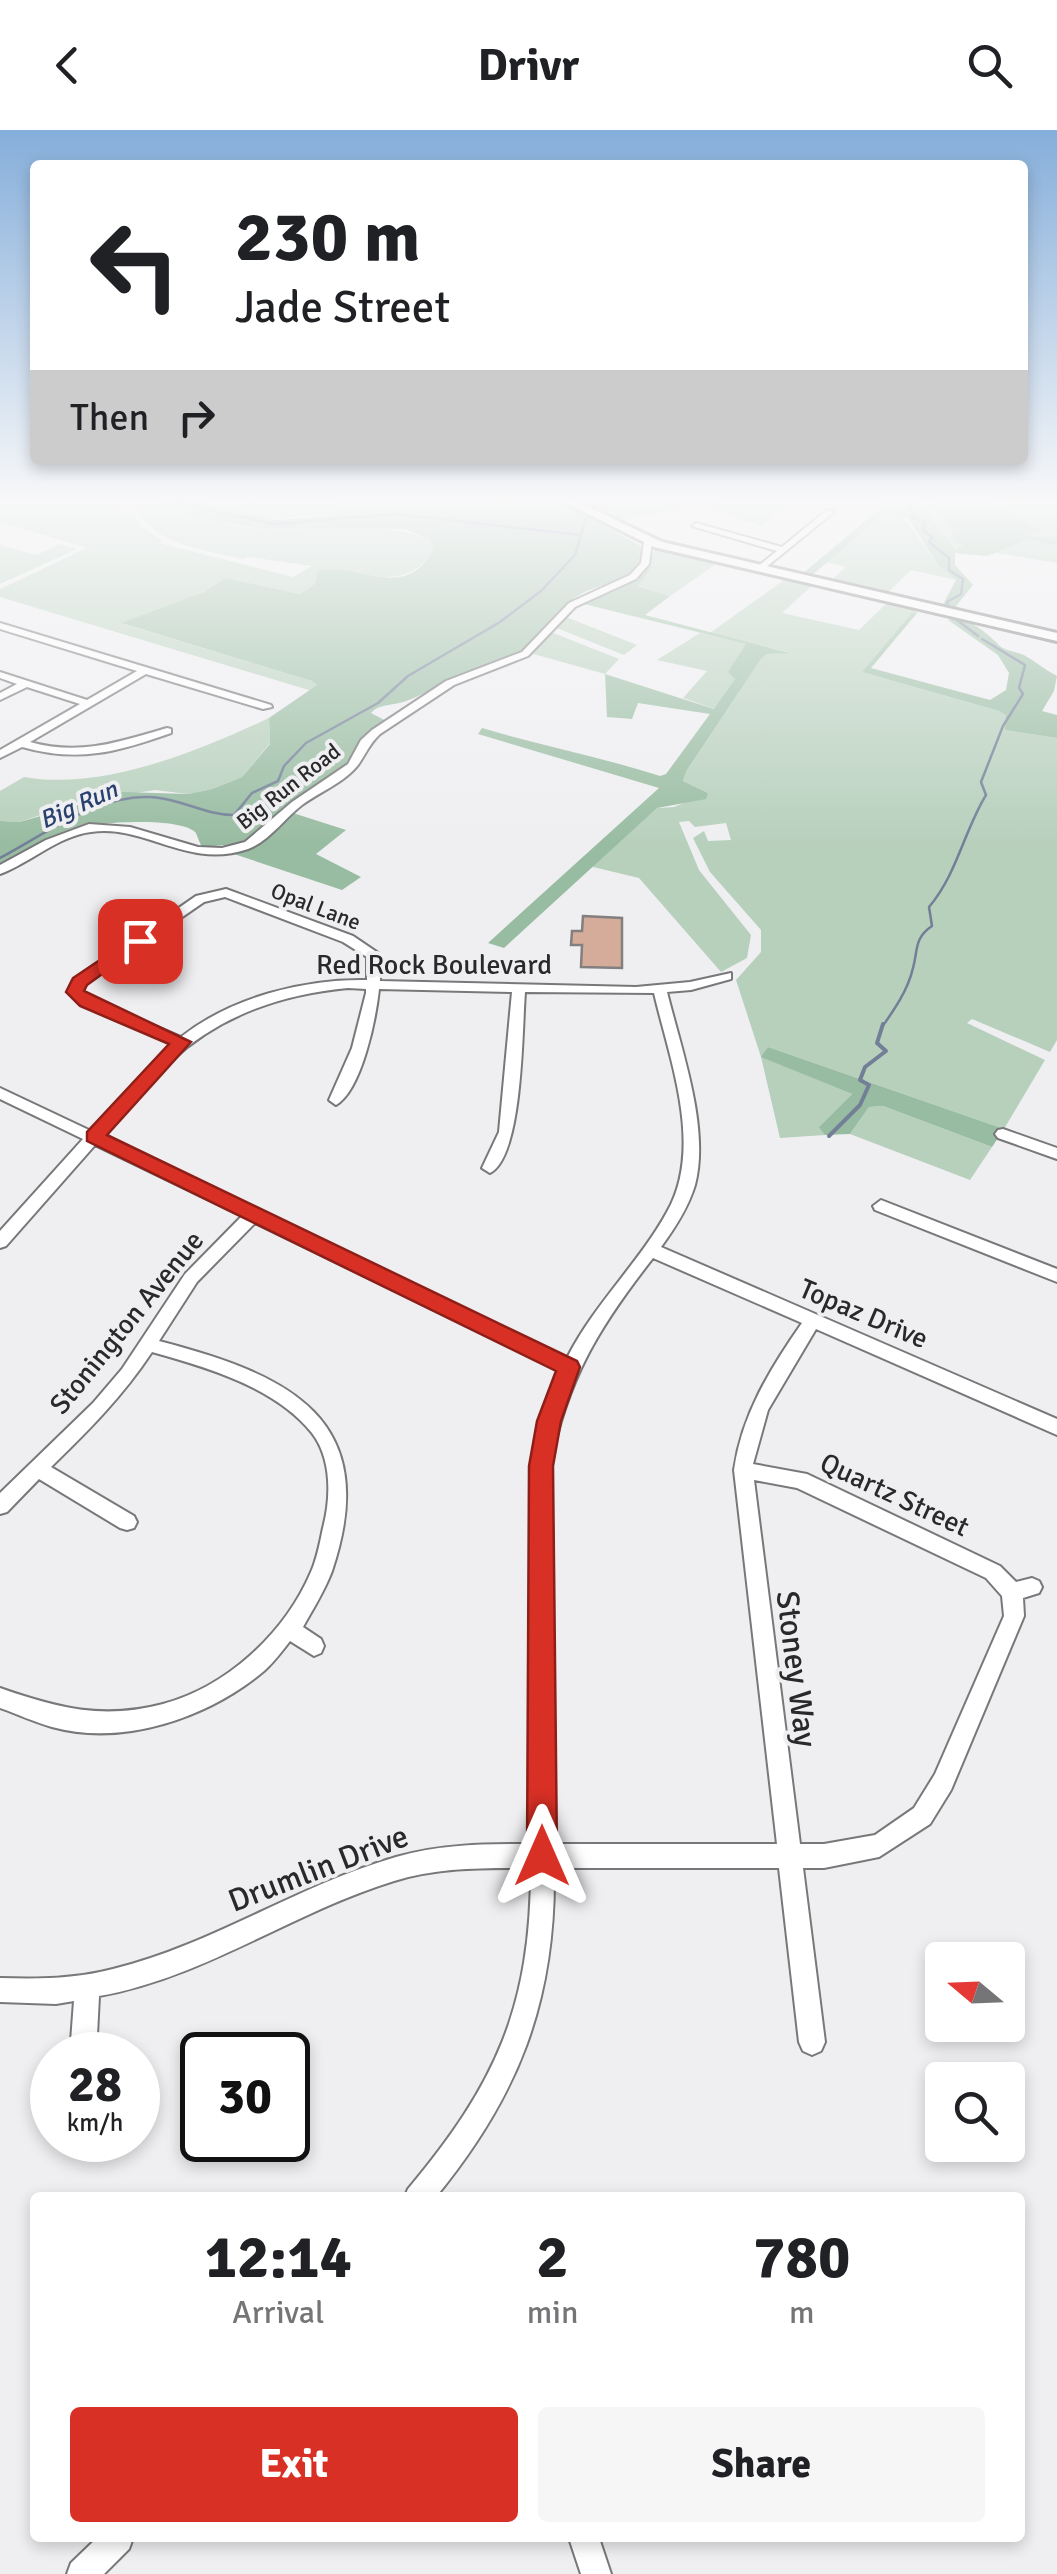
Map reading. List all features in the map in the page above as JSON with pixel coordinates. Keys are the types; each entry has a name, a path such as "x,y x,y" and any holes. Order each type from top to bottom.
{"main road":[{"path":"961,615 1057,637"}],"street":[{"name":"Big Run Road","path":"0,870 64,836 89,828 130,831 196,851 222,852 248,845 306,796 352,766 365,742 376,732 445,686 526,654 562,615"},
{"path":"0,626 267,708"},
{"path":"0,755 145,670"},
{"path":"0,676 87,704"},
{"path":"0,697 25,684"},
{"path":"21,743 49,752 83,755 112,750 167,730"},
{"name":"Opal Lane","path":"75,992 79,982 214,890 363,945 374,954 373,984"},
{"name":"Red Rock Boulevard","path":"0,1242 182,1042 222,1016 279,994 313,987 373,984 660,990 726,976"},
{"path":"336,1100 357,1064 373,984"},
{"path":"490,1168 507,1132 520,988"},
{"path":"422,2192 460,2149 491,2103 516,2052 535,1983 543,1912 541,1466 549,1421 569,1367 674,1216 684,1194 692,1148 660,990"},
{"path":"59,994 75,992 86,1002 182,1042"},
{"path":"0,1094 569,1367"},
{"path":"1003,1134 1057,1154"},
{"path":"881,1206 1057,1276"},
{"name":"Stonington Avenue","path":"0,1506 108,1396 190,1278 254,1214"},
{"name":"Topaz Drive","path":"649,1249 1057,1427"},
{"name":"Stoney Way","path":"812,2042 743,1470 756,1411 813,1320"},
{"path":"0,1698 52,1720 126,1722 190,1706 248,1674 292,1630 331,1552 339,1485 327,1441 310,1419 289,1402 202,1358 146,1344"},
{"path":"38,1469 126,1522"},
{"name":"Quartz Street","path":"743,1470 800,1480 993,1572 1022,1590"},
{"name":"Drumlin Drive","path":"0,1990 57,1992 185,1956 375,1874 420,1861 451,1856 852,1854 879,1846 922,1816 943,1782 1022,1590"},
{"path":"292,1630 314,1646"},
{"path":"84,2032 87,1986"},
{"path":"82,2574 114,2542"},
{"path":"585,2542 596,2573"}],"green space":[{"path":"60,615 146,615 123,624 312,681 317,685 312,691"},
{"path":"142,615 555,615 513,656 375,710 371,713 388,722 360,741 345,765 299,796 251,837 236,844 202,847 196,833 173,824 97,824 62,833 0,864 0,821 20,822 123,792 188,794 242,777 270,744 269,718 317,685 121,623"},
{"path":"629,615 645,615 790,653 767,654 761,659 687,770 683,781 708,793 706,799 657,808 504,948 488,943 659,788 478,734 482,728 660,776 666,774 710,714 638,703 632,719 607,717 605,674 714,709 735,679 728,672 746,644"},
{"path":"735,615 791,615 859,630 874,615 911,615 862,672 999,711 1006,714 1006,730 1057,738 1057,1040 1050,1052 972,1019 967,1023 1045,1060 1004,1129 768,1047 762,1057 852,1094 820,1126 825,1135 780,1138 761,1057 736,980 761,952 761,930 710,872 693,838 704,831 708,841 731,840 726,823 695,827 689,821 679,822 699,870 751,935 747,958 721,972 639,878 589,866 657,808 674,807 708,793 683,781 687,770 761,659 767,654 788,652 710,633"},
{"path":"910,615 915,615 871,668 990,700 1006,690 1009,673 998,655 948,620 970,622 1001,647 1024,655 1057,676 1054,691 1042,711 1057,715 1057,738 1005,730 1006,715 999,711 862,672"},
{"path":"566,617 637,645 624,655 554,627"},
{"path":"551,632 619,659 605,674 530,653"},
{"path":"700,633 747,644 735,679 715,709 683,698 707,671 657,660"},
{"path":"269,718 270,743 242,777 212,789 188,794 155,790 82,801 20,822 0,821 0,791 24,777 54,780 117,773 181,755"},
{"path":"293,813 346,830 316,854 361,877 342,890 234,854 254,846"},
{"path":"768,1047 1004,1129 992,1147 883,1106 869,1107 850,1134 825,1135 819,1127 852,1094 761,1057"},
{"path":"883,1106 992,1147 970,1180 850,1134 869,1107"}],"building":[{"path":"583,916 622,918 622,968 581,967 582,945 571,945 572,931 582,931"}],"waterway":[{"name":"Big Run","path":"0,858 91,809 130,798 161,798 234,815 252,793 278,781 284,766 306,743 378,703 408,676 509,615"},
{"path":"953,617 978,636"},
{"path":"882,1027 908,984 919,940 932,926 929,907 947,881 986,795 981,782 1003,726 1023,694 1019,688 1025,665 982,639"},
{"path":"829,1136 860,1105 869,1085 860,1080 865,1067 886,1051 877,1043 882,1027"}],"route":[{"path":"140,941 79,982 75,992 86,1002 182,1042 94,1137 569,1367 557,1392 541,1466 542,1856"}]}
